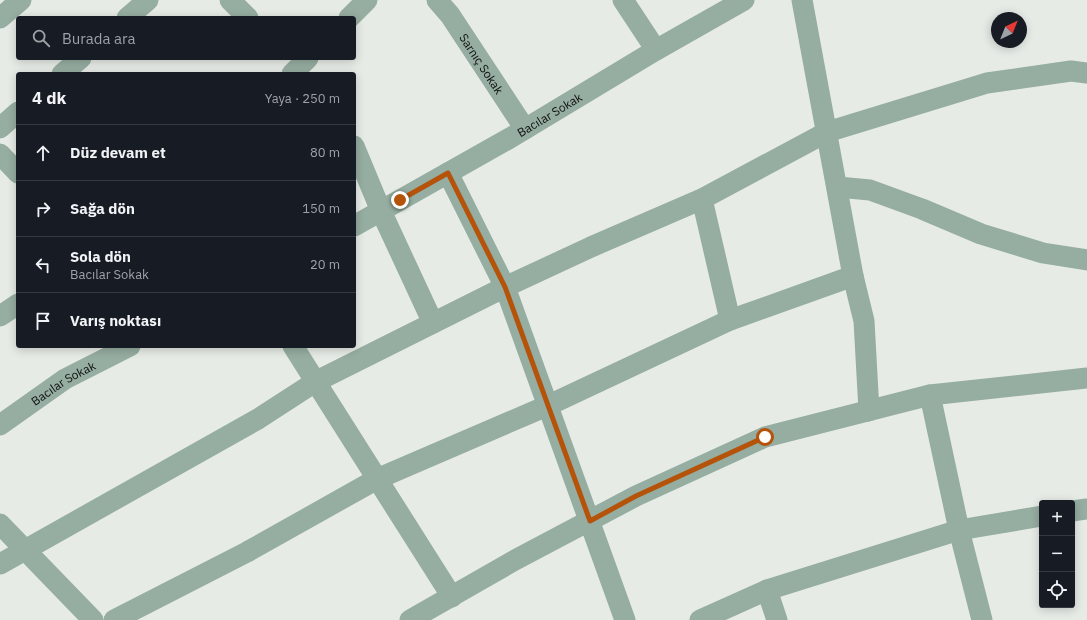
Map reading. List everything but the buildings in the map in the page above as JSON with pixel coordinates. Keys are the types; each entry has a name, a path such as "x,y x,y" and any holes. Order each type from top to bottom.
{"street":[{"path":"0,18 21,0"},
{"path":"129,16 148,0"},
{"path":"230,0 246,16"},
{"path":"351,16 367,0"},
{"name":"Sarnıç Sokak","path":"437,0 450,15 525,129"},
{"path":"623,0 656,50"},
{"name":"Bacılar Sokak","path":"356,225 525,129 656,50 744,0"},
{"path":"802,0 838,187 853,276 864,321 869,411"},
{"path":"64,72 79,60"},
{"path":"0,564 258,418 315,382 505,287 591,247 702,199 827,132 987,82 1072,72 1087,73"},
{"path":"0,128 16,114"},
{"path":"356,151 381,211 434,323"},
{"path":"0,154 16,171"},
{"path":"448,173 505,287 549,405 625,620"},
{"path":"838,187 870,190 922,209 981,234 1043,253 1087,260"},
{"path":"702,199 730,320"},
{"path":"114,620 247,552 377,479 549,405 730,320 853,276"},
{"path":"0,316 16,305"},
{"name":"Bacılar Sokak","path":"0,426 65,379 126,348"},
{"path":"295,348 315,382 452,597"},
{"path":"410,620 515,560 636,496 765,437 930,395 1087,378"},
{"path":"930,395 959,530 982,620"},
{"path":"1075,511 1087,509"},
{"path":"700,620 767,590 959,530 1039,517"},
{"path":"0,524 26,549 93,620"},
{"path":"767,590 777,620"}],"route":[{"path":"400,200 448,173 505,287 590,521 636,496 765,437"}]}
